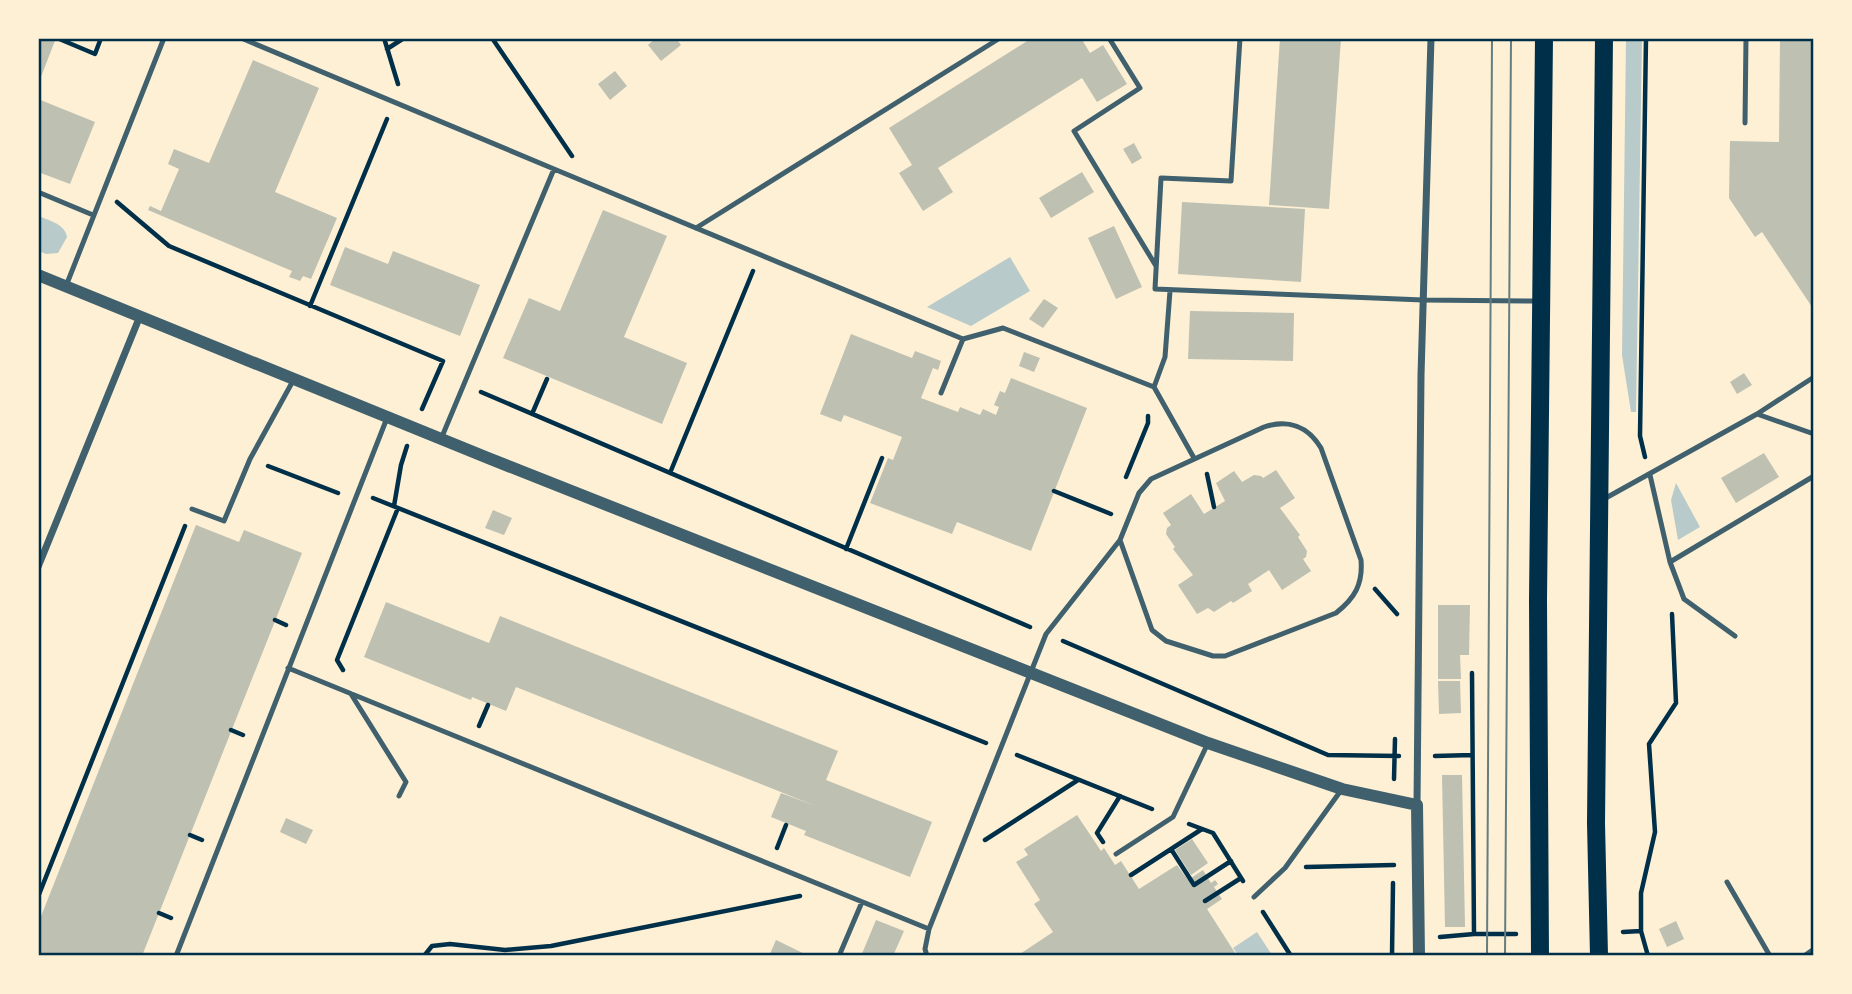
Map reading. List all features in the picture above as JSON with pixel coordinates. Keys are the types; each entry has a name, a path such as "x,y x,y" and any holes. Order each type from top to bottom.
{"main road":[{"path":"1540,956 1538,600 1544,38"},
{"path":"1600,956 1596,823 1604,38"}],"street":[{"path":"1419,956 1416,756 1423,300 1431,38"},
{"path":"38,275 441,439 1208,743 1342,789 1417,805"},
{"path":"38,568 140,315"}],"lane":[{"path":"66,286 164,38"},
{"path":"241,38 963,339 1003,328 1154,387 1194,458"},
{"path":"696,228 1000,38"},
{"path":"1109,38 1140,88 1074,131 1156,267"},
{"path":"1240,38 1231,181 1161,178 1155,289 1423,300 1541,301"},
{"path":"1745,123 1746,38"},
{"path":"441,439 554,170"},
{"path":"38,192 93,215"},
{"path":"1154,387 1165,357 1170,291"},
{"path":"941,393 963,339"},
{"path":"1598,502 1757,414 1814,377"},
{"path":"192,509 224,522 250,459 294,379"},
{"path":"1757,414 1814,434"},
{"path":"176,956 388,416"},
{"path":"928,956 925,949 929,929 1046,634 1120,540 1139,493 1146,484 1156,476 1194,458 1276,423 1298,426 1314,437 1321,448 1361,560 1362,575 1350,602 1336,614 1236,653 1213,656 1166,642 1152,630 1120,540"},
{"path":"1650,475 1670,562 1685,599 1735,636"},
{"path":"1670,562 1814,477"},
{"path":"288,668 929,929"},
{"path":"351,694 406,782 399,796"},
{"path":"1116,854 1172,817 1208,743"},
{"path":"1254,897 1284,868 1342,789"},
{"path":"1727,882 1770,956"},
{"path":"839,956 862,902"},
{"path":"1804,956 1814,949"}],"path":[{"path":"57,38 95,54 101,38"},
{"path":"310,306 399,88 384,38"},
{"path":"387,49 404,38"},
{"path":"492,38 591,185"},
{"path":"1646,38 1640,436 1650,475"},
{"path":"103,190 169,246 443,361 413,427 401,465 396,507 337,660 341,669 354,674"},
{"path":"670,473 756,264"},
{"path":"438,374 1328,755 1472,755"},
{"path":"532,414 547,379"},
{"path":"846,549 883,458"},
{"path":"250,459 342,494 358,492"},
{"path":"1197,474 1207,470 1214,507"},
{"path":"383,502 1213,833 1291,956"},
{"path":"38,897 192,509"},
{"path":"1362,575 1397,614"},
{"path":"275,621 290,626"},
{"path":"483,718 488,705"},
{"path":"467,720 480,726"},
{"path":"231,730 246,736"},
{"path":"957,858 1078,779"},
{"path":"1099,836 1097,833 1120,796"},
{"path":"1130,875 1202,829"},
{"path":"190,835 205,841"},
{"path":"1171,849 1194,886 1231,861"},
{"path":"1284,868 1394,865"},
{"path":"1205,901 1241,878"},
{"path":"424,956 432,946 450,944 505,950 551,946 832,890"},
{"path":"159,913 174,919"},
{"path":"1641,931 1648,956"}],"shaded area":[{"path":"1626,39 1642,39 1636,412 1631,412 1622,355"},
{"path":"39,216 56,224 66,233 67,237 58,253 46,254 39,251"},
{"path":"1010,257 1030,291 971,326 927,307"},
{"path":"1676,483 1700,527 1678,540 1671,500"},
{"path":"1257,932 1272,955 1238,955 1233,948"}],"building":[{"path":"38,38 56,38 39,82 38,82"},
{"path":"656,38 676,38 681,45 661,61 648,45"},
{"path":"1032,38 1081,38 1090,53 1103,45 1127,84 1097,102 1082,78 938,168 953,192 923,211 899,173 912,165 889,128"},
{"path":"1280,38 1341,38 1329,209 1269,205"},
{"path":"1780,38 1814,38 1814,310 1762,232 1755,237 1729,198 1730,141 1779,142"},
{"path":"253,60 319,88 275,192 337,218 311,279 303,276 300,281 289,277 292,271 148,210 150,206 161,211 179,169 168,164 174,149 209,163"},
{"path":"615,71 627,86 610,100 598,84"},
{"path":"38,99 95,122 70,184 38,172"},
{"path":"1134,143 1142,158 1132,164 1123,149"},
{"path":"1082,172 1094,192 1051,218 1039,198"},
{"path":"1182,202 1305,209 1301,282 1178,274"},
{"path":"603,210 667,236 624,337 687,363 662,424 503,358 529,298 560,311"},
{"path":"1114,226 1142,287 1116,299 1088,238"},
{"path":"345,247 388,264 393,251 480,285 460,336 330,285"},
{"path":"1044,299 1058,308 1043,328 1029,319"},
{"path":"1190,311 1294,313 1293,361 1188,359"},
{"path":"851,334 912,358 915,351 941,361 938,370 933,368 921,398 958,412 960,407 980,415 983,409 996,415 999,407 994,405 1000,391 1005,393 1011,378 1087,408 1031,551 957,522 952,534 870,503 888,458 893,460 902,437 844,415 841,422 820,414"},
{"path":"1024,352 1040,358 1034,372 1019,366"},
{"path":"1744,373 1752,385 1737,394 1730,382"},
{"path":"1764,453 1779,477 1736,503 1721,478"},
{"path":"1276,470 1295,498 1280,508 1300,535 1298,537 1307,551 1303,559 1311,571 1282,590 1269,570 1248,584 1252,591 1233,603 1231,601 1214,612 1208,608 1197,614 1178,585 1193,575 1173,549 1175,547 1166,534 1171,525 1163,513 1191,494 1204,514 1225,501 1216,483 1234,471 1242,482 1254,475 1263,478"},
{"path":"493,510 512,518 504,535 485,528"},
{"path":"196,525 239,542 244,530 302,553 142,956 38,956 38,924"},
{"path":"386,602 489,643 500,616 838,751 826,780 932,822 910,877 804,835 806,831 771,817 781,793 816,806 516,687 506,711 472,697 471,700 364,657"},
{"path":"1438,605 1470,605 1469,655 1460,655 1461,679 1438,679"},
{"path":"1438,681 1460,681 1461,713 1439,714"},
{"path":"1442,775 1462,775 1465,927 1445,927"},
{"path":"1077,815 1101,851 1104,848 1115,865 1121,861 1139,889 1177,865 1188,880 1203,870 1211,883 1215,880 1218,884 1214,887 1222,899 1207,909 1237,956 1017,956 1053,932 1034,904 1040,900 1016,862 1028,855 1024,849"},
{"path":"286,818 313,830 306,844 280,832"},
{"path":"1192,839 1208,863 1191,875 1175,850"},
{"path":"876,920 904,931 893,956 861,956"},
{"path":"1676,921 1684,939 1667,947 1659,929"},
{"path":"776,940 809,956 769,956"}],"tram line":[{"path":"1487,956 1492,38"},
{"path":"1505,956 1511,38"}]}
